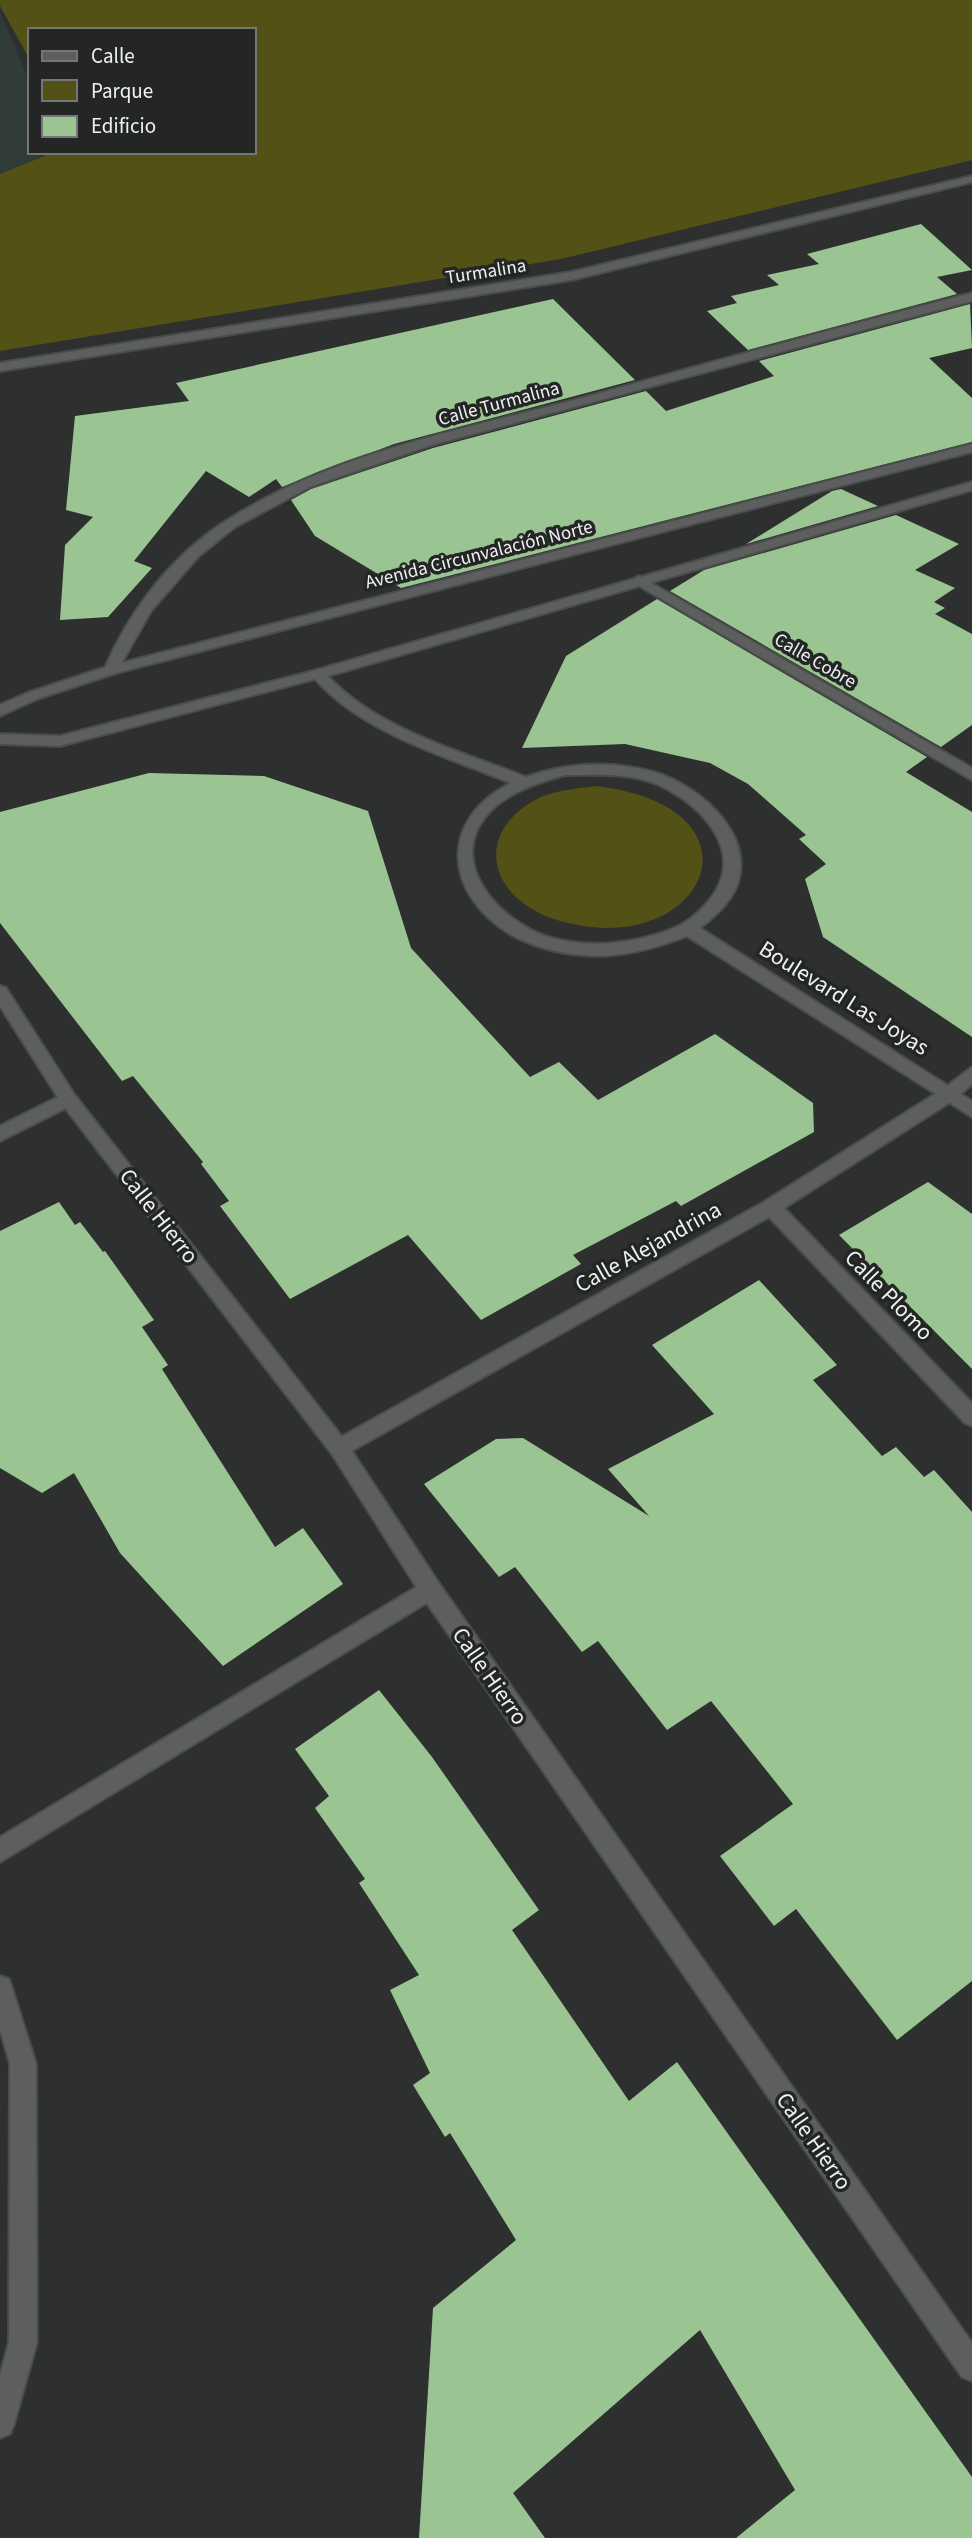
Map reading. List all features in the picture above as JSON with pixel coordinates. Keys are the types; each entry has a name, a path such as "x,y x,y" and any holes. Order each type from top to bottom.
{"street":[{"name":"Turmalina","path":"0,368 571,276 972,178"},
{"name":"Calle Turmalina","path":"111,670 134,622 210,539 284,493 321,476 438,440 972,297"},
{"name":"Avenida Circunvalación Norte","path":"0,711 32,696 111,670 972,449"},
{"path":"0,740 60,741 318,674 972,486"},
{"name":"Calle Cobre","path":"639,580 972,775"},
{"path":"318,674 328,689 361,709 523,782"},
{"path":"564,770 619,770 662,780 695,798 721,824 733,854 729,885 718,904 688,929 638,947 589,950 558,945 515,929 478,898 465,867 465,843 479,813 523,782 564,770"},
{"name":"Boulevard Las Joyas","path":"688,929 972,1110"},
{"name":"Calle Hierro","path":"0,992 68,1099 338,1448 430,1589 972,2367"},
{"name":"Calle Alejandrina","path":"338,1448 771,1207 949,1094 972,1074"},
{"path":"0,1134 68,1099"},
{"name":"Calle Plomo","path":"771,1207 972,1417"},
{"path":"0,1850 430,1589"},
{"path":"0,1988 23,2064 23,2342 0,2424"}],"shaded area":[{"path":"0,12 28,78 28,154 49,154 0,174"}],"green space":[{"path":"0,0 972,0 972,160 561,259 0,351 0,174 49,154 256,154 256,28 28,28 28,56 0,6"},
{"path":"596,786 651,799 685,821 701,847 700,874 685,899 658,918 620,928 558,920 523,903 506,886 499,873 497,847 501,835 517,812 546,795"}],"building":[{"path":"921,224 972,270 937,277 957,294 748,350 707,311 737,303 731,296 779,285 767,275 819,264 807,254"},
{"path":"553,299 635,380 394,444 282,487 276,479 249,497 206,471 134,561 152,568 108,617 60,620 65,545 93,517 66,510 75,416 189,401 176,383"},
{"path":"970,304 972,348 929,358 972,398 972,442 401,588 315,536 291,500 311,489 433,448 646,391 666,411 774,376 759,361"},
{"path":"841,489 878,506 746,544 832,491"},
{"path":"896,515 959,544 915,570 955,588 934,602 945,608 935,614 972,634 972,725 941,747 670,591 704,570"},
{"path":"657,599 927,757 906,772 972,812 972,1037 823,937 805,879 826,864 799,839 806,835 748,784 710,763 625,744 522,748 566,656"},
{"path":"149,773 264,776 368,811 411,948 530,1077 559,1062 598,1100 715,1034 813,1103 814,1132 681,1206 676,1201 573,1255 581,1264 481,1320 408,1235 290,1299 220,1206 229,1201 201,1164 203,1162 133,1076 122,1081 0,923 0,812"},
{"path":"928,1182 972,1214 972,1369 839,1235"},
{"path":"59,1202 75,1225 80,1222 103,1252 105,1251 154,1320 142,1327 168,1365 162,1369 275,1547 303,1528 343,1584 223,1666 120,1553 74,1473 42,1493 0,1468 0,1231"},
{"path":"759,1280 837,1365 813,1380 882,1456 896,1447 924,1477 934,1470 972,1512 972,1981 897,2040 796,1909 774,1926 720,1856 793,1804 711,1701 667,1730 598,1641 582,1652 515,1567 499,1577 424,1484 496,1439 523,1438 649,1516 608,1469 714,1414 652,1345"},
{"path":"379,1690 432,1757 539,1910 512,1930 629,2101 677,2062 972,2477 972,2538 736,2538 795,2490 700,2330 513,2493 545,2538 419,2538 433,2308 516,2240 450,2133 445,2137 413,2085 430,2073 390,1990 419,1975 359,1883 365,1879 315,1808 329,1796 295,1749"}]}
